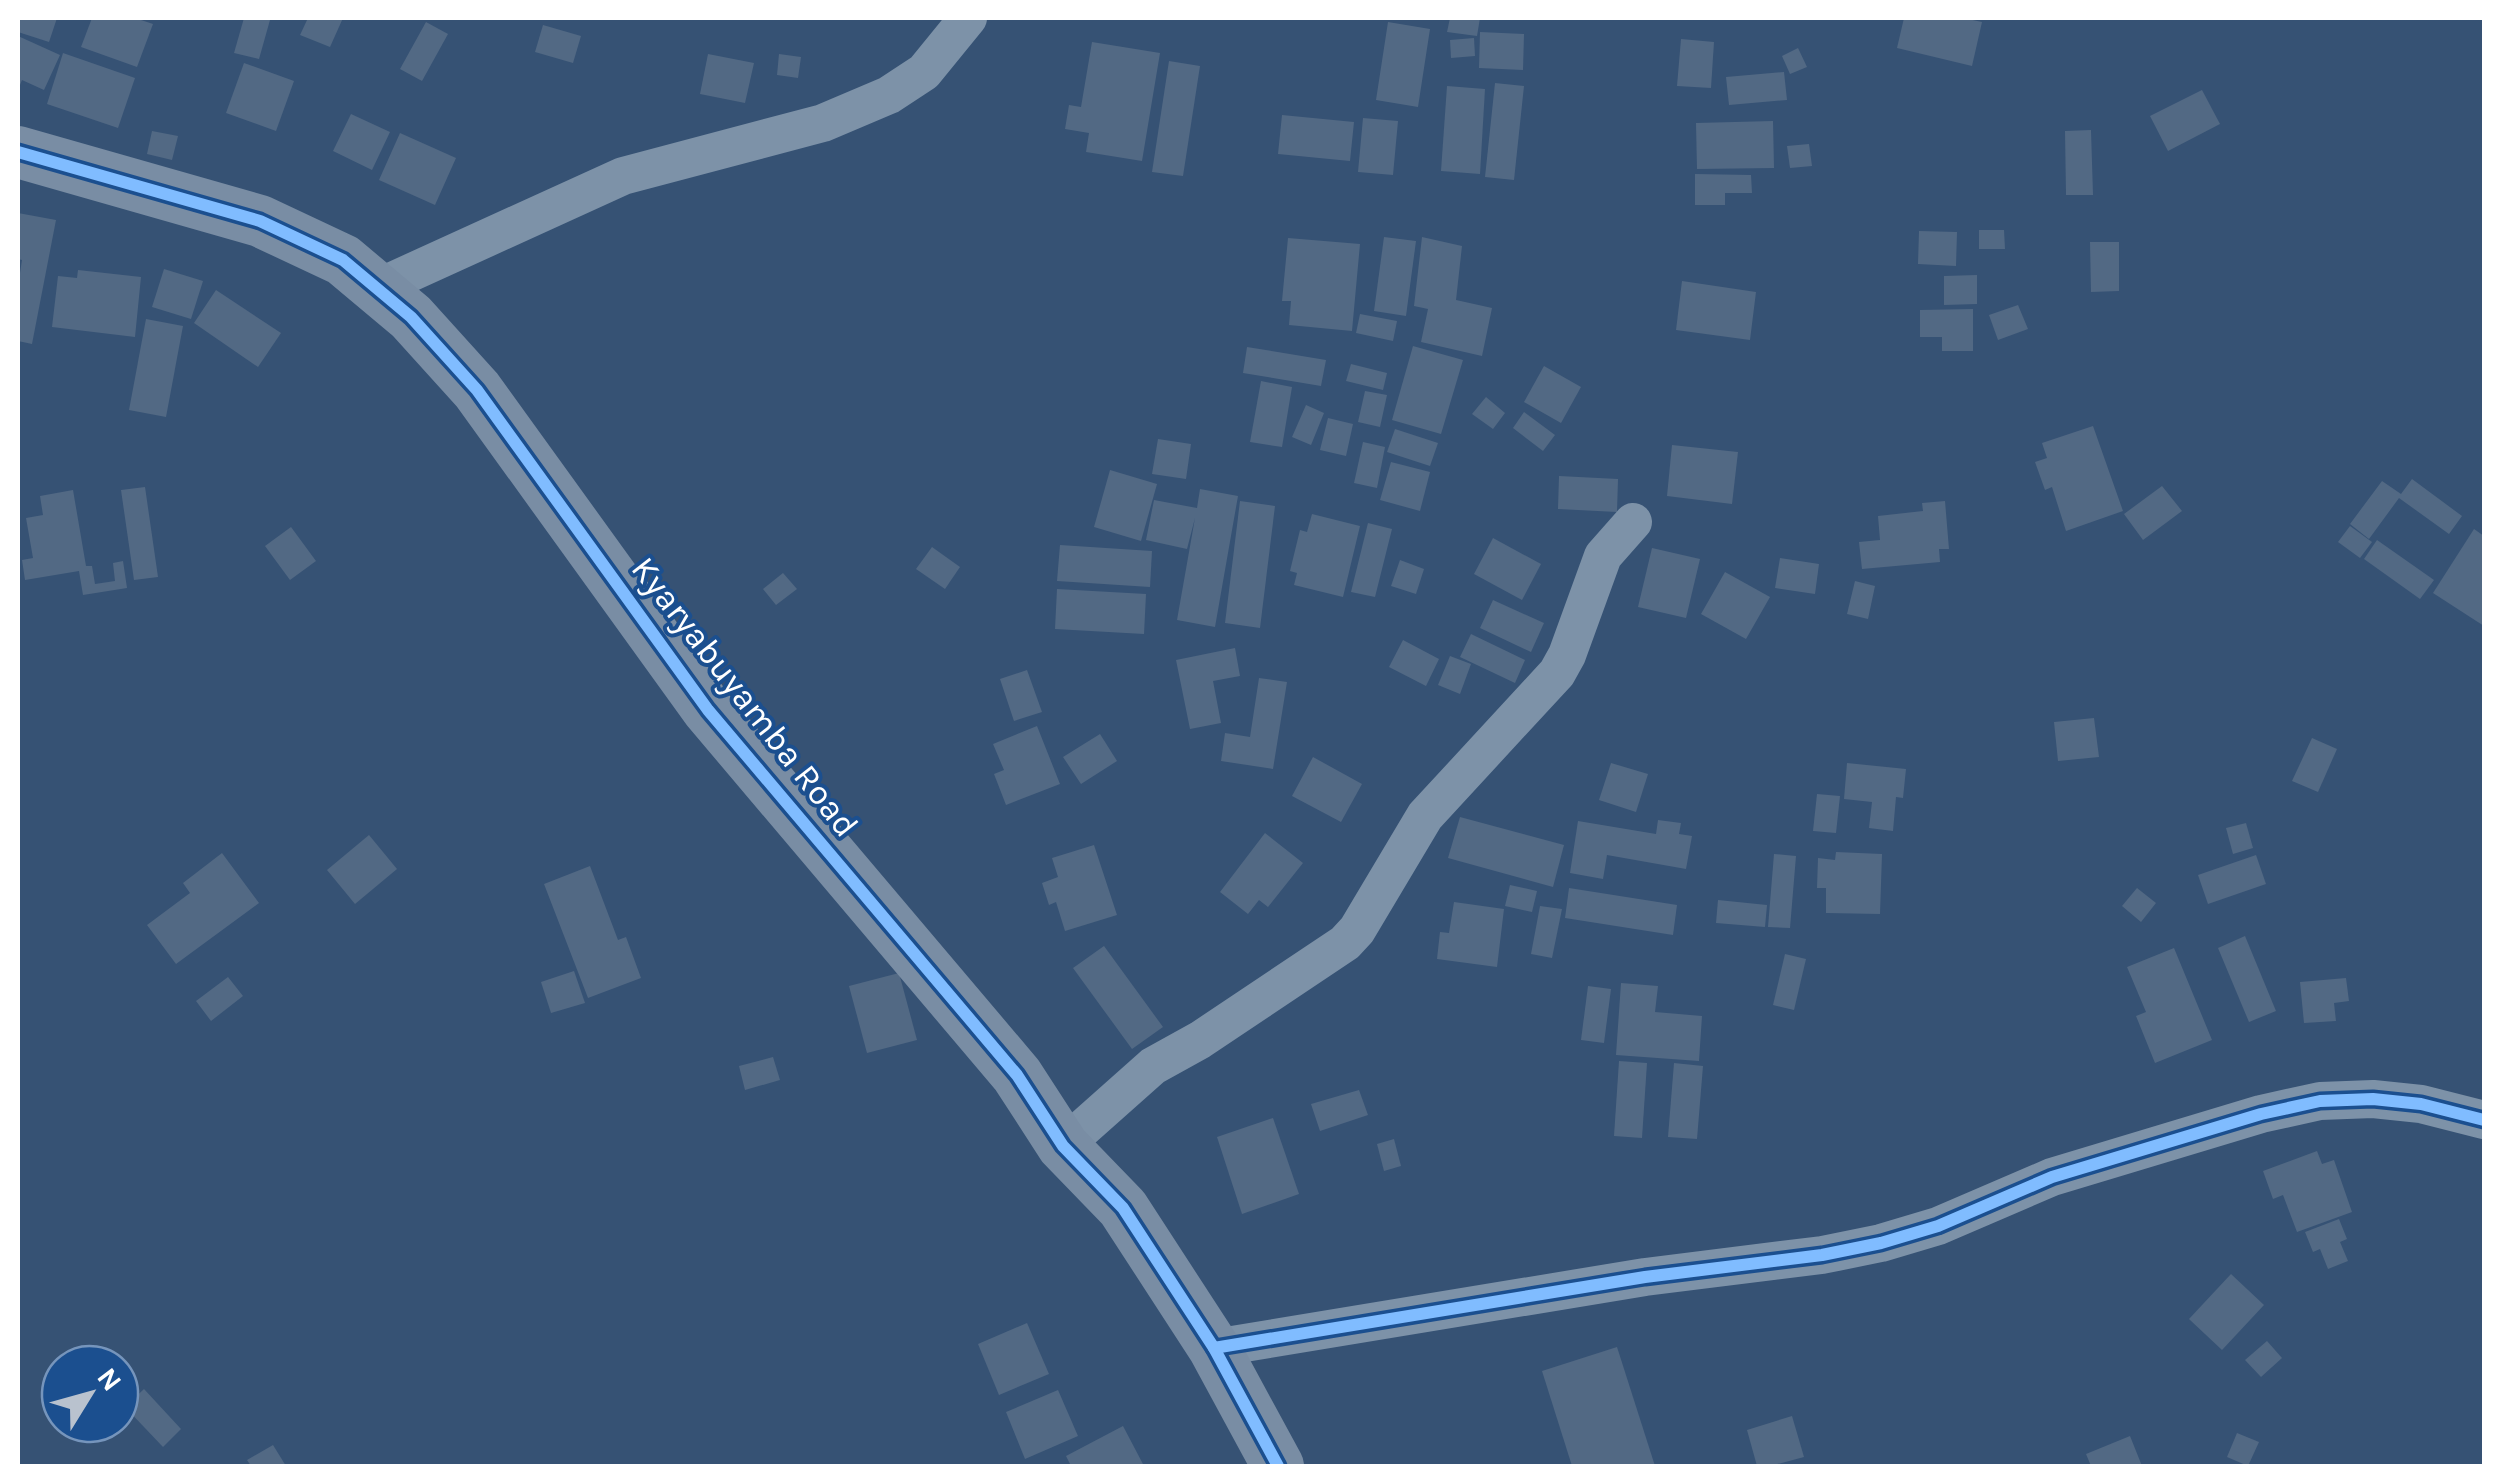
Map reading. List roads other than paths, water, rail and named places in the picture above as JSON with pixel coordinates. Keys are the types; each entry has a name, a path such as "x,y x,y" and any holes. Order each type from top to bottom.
{"street":[{"path":"377,288 623,176 823,123 889,95 924,72 968,18"},
{"name":"Kyaryabuyamba Road","path":"18,152 260,221 343,260 412,317 477,390 708,710 1016,1075 1063,1146 1123,1208 1214,1348 1278,1466"},
{"path":"1063,1146 1154,1066 1200,1040 1344,943 1357,930 1425,816 1557,673 1603,556 1633,522"},
{"path":"1214,1348 1645,1277 1881,1244 1938,1226 2052,1178 2320,1100 2374,1099 2421,1104 2484,1120"}]}
